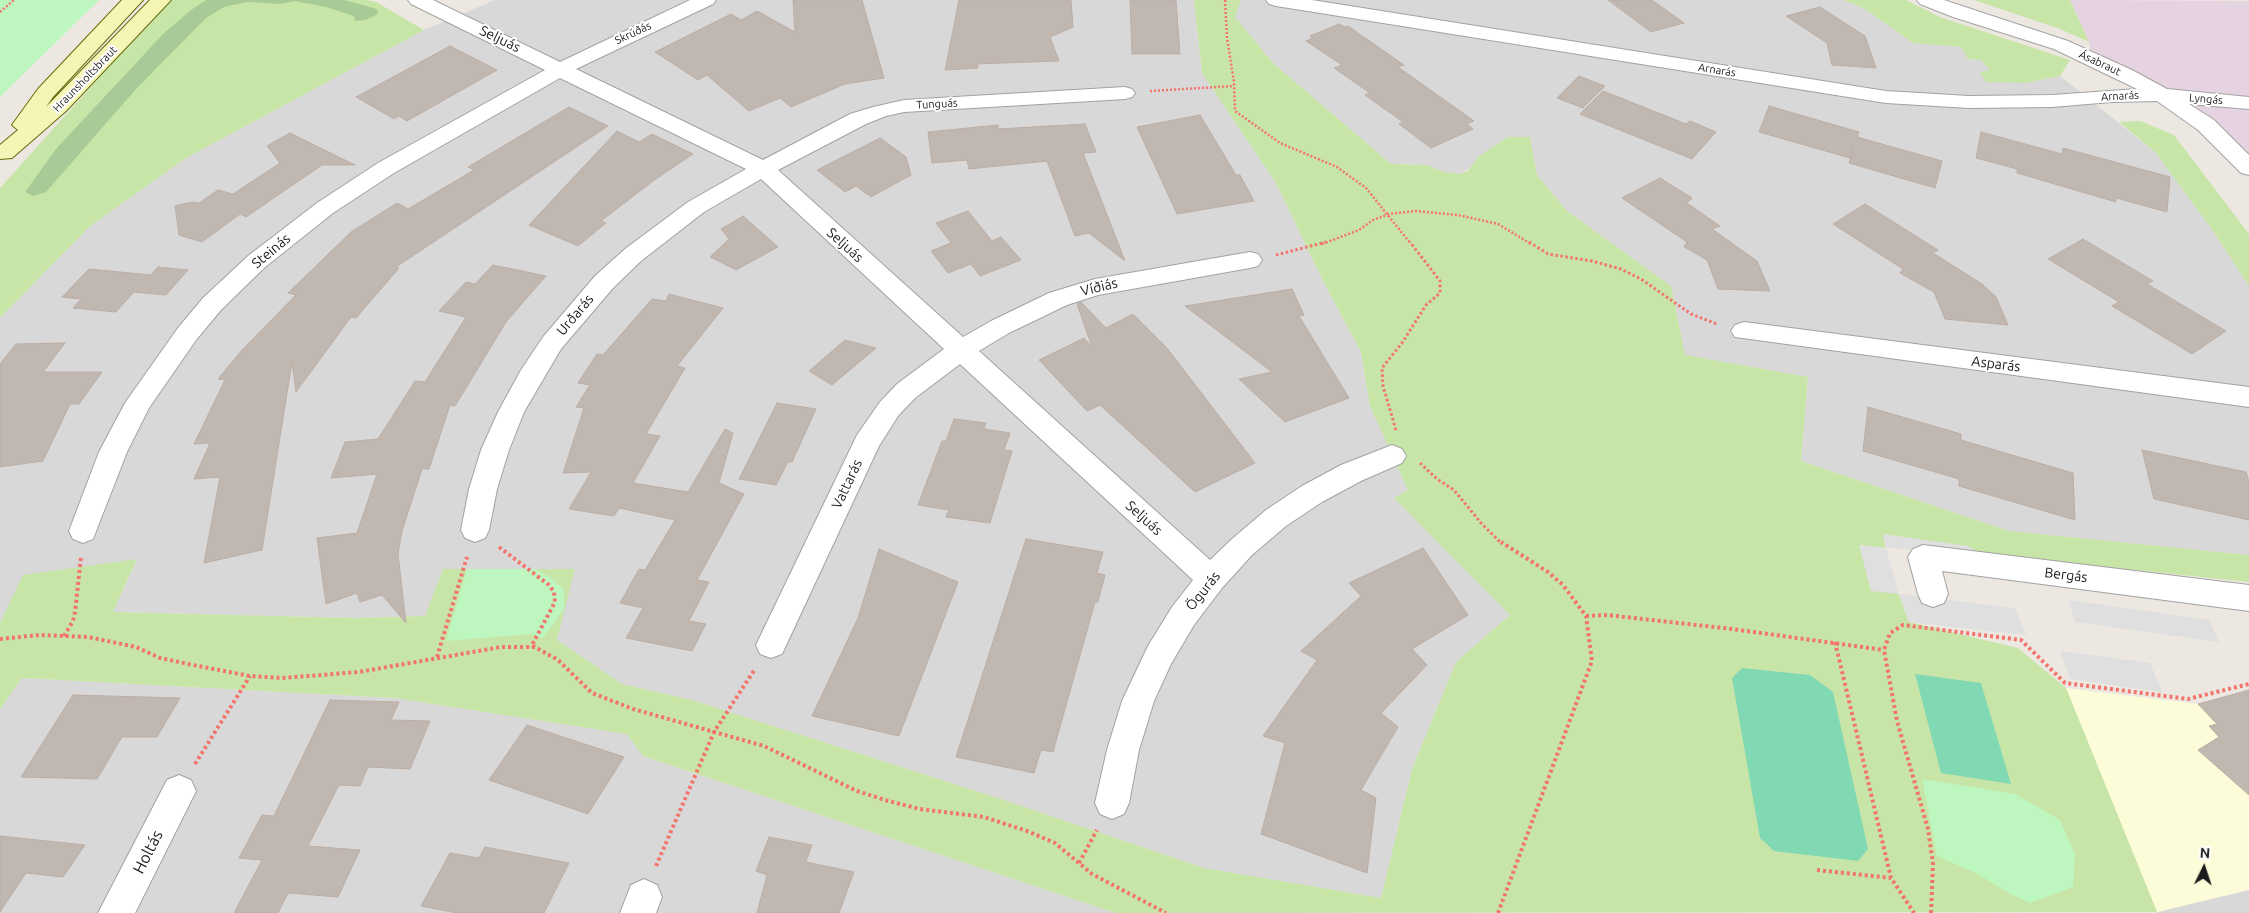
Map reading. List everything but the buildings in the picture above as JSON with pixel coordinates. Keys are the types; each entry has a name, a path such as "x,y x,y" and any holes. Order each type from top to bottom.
{"street":[{"name":"Hraunsholtsbraut","path":"2,156 44,93 133,0"},
{"name":"Hraunsholtsbraut","path":"2,156 59,107 161,0"},
{"name":"Seljuás","path":"418,0 763,169 1211,579"},
{"name":"Skrúðás","path":"561,69 706,0"},
{"name":"Arnarás","path":"1276,0 1886,97 1969,102 2052,101 2112,96 2162,95"},
{"name":"Ásabraut","path":"1927,0 1960,13 2061,45 2125,74 2162,95 2206,124 2249,168"},
{"name":"Steinás","path":"84,532 113,452 138,403 187,334 224,292 256,262 325,208 386,168 561,69"},
{"name":"Tunguás","path":"763,169 858,119 880,111 904,106 1125,93"},
{"name":"Lyngás","path":"2162,95 2249,103"},
{"name":"Urðarás","path":"475,530 488,473 511,412 534,370 576,312 611,276 664,230 696,207 763,169"},
{"name":"Víðiás","path":"961,350 1000,326 1058,299 1095,287 1165,273 1250,260"},
{"name":"Asparás","path":"1744,331 2249,397"},
{"name":"Vattarás","path":"771,645 876,425 906,391 961,350"},
{"name":"Ögurás","path":"1112,803 1123,750 1138,701 1159,656 1178,624 1211,579 1242,546 1290,508 1351,473 1402,450"},
{"name":"Bergás","path":"1933,594 1922,557 2249,598"},
{"name":"Holtás","path":"116,913 179,791"}],"path":[{"path":"0,12 14,0"},
{"path":"1225,0 1227,38 1234,86 1234,104 1239,115 1280,143 1321,159 1352,177 1366,188 1390,214 1438,278 1441,288 1440,293 1426,305 1402,343 1382,368 1382,386 1402,450 1437,479 1454,490 1481,523 1506,547 1548,572 1569,592 1586,616 1592,647 1590,668 1570,725 1523,842 1498,913"},
{"path":"1125,93 1234,86"},
{"path":"1250,260 1309,248 1345,236 1359,230 1373,220 1390,214 1415,212 1466,217 1498,224 1548,254 1592,261 1621,269 1642,279 1691,314 1706,322 1744,331"},
{"path":"437,657 475,530 549,585 554,592 554,602 531,647"},
{"path":"64,636 73,621 84,532"},
{"path":"1586,616 1607,615 1835,642 1884,650"},
{"path":"1931,913 1933,864 1928,829 1897,721 1884,650 1890,634 1902,625 2021,640 2065,683 2188,699 2249,684"},
{"path":"0,639 40,635 112,641 136,647 160,658 250,676 282,678 359,672 501,646 535,647 558,660 592,693 633,709 764,746 857,791 888,801 920,809 984,817 1027,831 1055,843 1092,874 1166,913"},
{"path":"1835,642 1891,878 1914,913"},
{"path":"641,905 714,732 771,645"},
{"path":"179,791 250,676"},
{"path":"1817,870 1891,878"}],"shaded area":[{"path":"495,0 1194,0 1202,73 1276,183 1323,281 1361,352 1370,406 1408,490 1394,498 1510,615 1456,662 1412,769 1381,898 1204,868 998,798 692,700 622,684 557,640 574,569 443,569 426,616 356,618 113,612 137,560 0,623 0,318 89,227 186,158 424,30"},
{"path":"1241,0 1844,0 1865,9 1913,43 1961,47 1968,59 1981,60 1991,70 2025,83 2060,76 2155,152 2211,228 2249,286 2249,555 2009,531 1801,461 1808,377 1684,355 1671,286 1567,211 1537,175 1530,137 1478,157 1473,167 1459,174 1444,172 1427,165 1391,164 1273,63 1235,17"},
{"path":"2070,0 2249,1 2249,175 2203,126 2093,61 2089,42"},
{"path":"1883,534 1968,546 1982,554 1886,548"},
{"path":"1859,545 1886,548 1899,594 1871,591"},
{"path":"1899,594 2015,608 2026,635 1909,622"},
{"path":"2068,600 2209,620 2219,642 2075,622"},
{"path":"2060,651 2150,663 2162,692 2070,679"},
{"path":"22,678 394,698 628,734 643,756 1116,913 0,913 0,709"},
{"path":"2066,688 2198,704 2249,690 2249,890 2157,912"},
{"path":"2249,890 2249,913 2155,913 2222,895"}],"green space":[{"path":"0,0 99,0 0,97"},
{"path":"169,0 367,0 376,2 424,30 186,158 89,227 0,318 0,188"},
{"path":"206,0 344,0 377,9 378,14 365,20 355,21 354,16 326,7 295,1 281,4 247,2 224,7 206,18 136,89 46,192 33,196 25,192 56,149 164,33"},
{"path":"1194,0 1241,0 1235,17 1273,63 1391,164 1427,165 1444,172 1459,174 1468,171 1478,157 1508,137 1530,137 1537,175 1567,211 1671,286 1685,355 1808,377 1801,461 2009,531 2249,555 2249,582 1982,554 1883,534 1886,548 1859,545 1899,594 1909,622 2018,648 2066,688 2157,912 1116,913 643,756 627,734 394,698 22,678 0,709 0,623 23,575 137,559 113,612 356,618 425,616 443,569 575,569 557,640 622,684 692,700 998,798 1204,868 1381,898 1412,769 1456,662 1510,615 1394,498 1408,490 1370,406 1361,352 1323,281 1276,183 1202,73"},
{"path":"1844,0 1906,0 1940,17 2070,60 2060,76 2025,83 1986,82 1980,72 1990,70 1981,60 1968,59 1961,47 1913,43 1865,9"},
{"path":"1974,0 2070,0 2089,42 2060,29"},
{"path":"2140,121 2174,135 2249,234 2249,286 2211,228 2155,152 2119,122"},
{"path":"467,569 535,569 551,578 564,590 564,609 542,639 532,634 446,641"},
{"path":"1742,668 1810,675 1833,692 1868,849 1858,861 1774,851 1760,838 1732,678"},
{"path":"1915,674 1981,683 2011,784 1941,773"},
{"path":"1922,779 2015,794 2060,820 2075,854 2073,887 2030,903 2012,895 1976,873 1937,856"}]}
